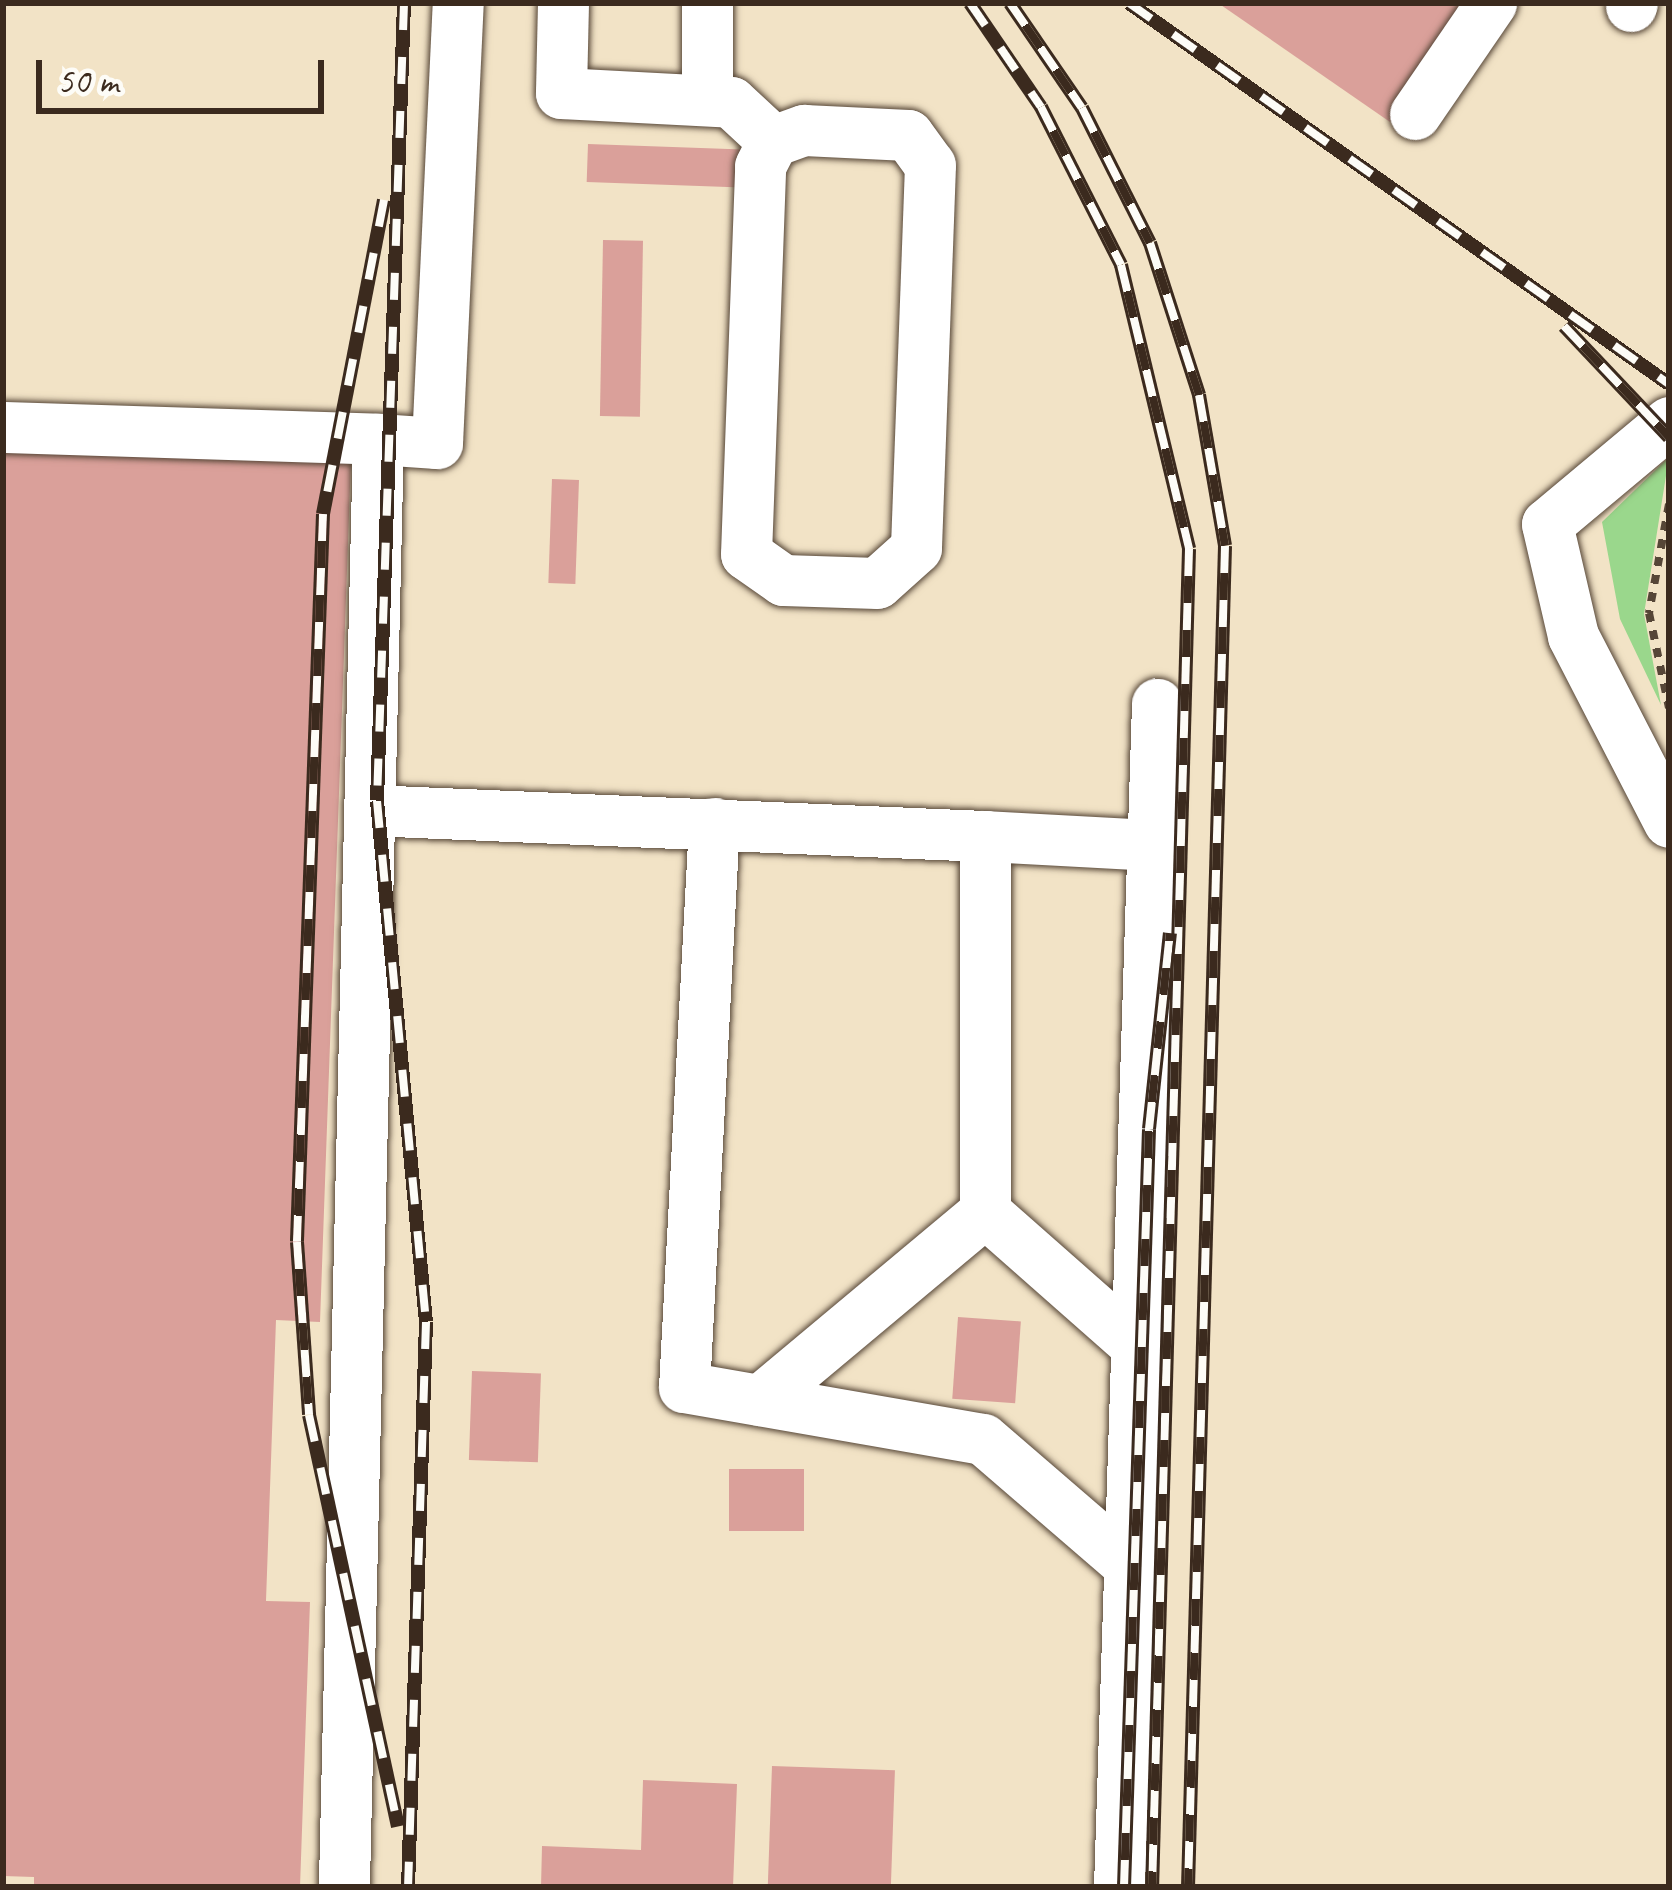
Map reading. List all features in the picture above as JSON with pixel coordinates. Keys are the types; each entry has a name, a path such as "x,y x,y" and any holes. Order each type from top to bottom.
{"street":[{"path":"3,427 437,442 458,3"},
{"path":"563,3 562,93 707,98 749,111 773,141"},
{"path":"707,3 707,98"},
{"path":"1415,114 1491,3"},
{"path":"746,554 783,580 877,583 916,548 927,150 908,135 804,130 773,141 760,166 746,554 746,611"},
{"path":"1669,422 1547,524 1573,636 1650,753 1669,822"},
{"path":"344,1887 378,439"},
{"path":"1119,1887 1157,704"},
{"path":"369,811 1152,845"},
{"path":"714,823 684,1387 983,1439 1130,1566"},
{"path":"985,836 985,1212 1136,1345"},
{"path":"760,1400 985,1212"}],"path":[{"path":"1669,505 1648,614 1669,708"}],"green space":[{"path":"1669,457 1644,614 1661,705 1620,619 1602,522"}],"building":[{"path":"1218,3 1471,3 1390,122"},
{"path":"588,144 743,149 742,187 587,182"},
{"path":"603,240 643,241 640,417 600,416"},
{"path":"3,447 351,459 320,1322 276,1320 266,1601 310,1602 300,1887 34,1887 34,1877 3,1876"},
{"path":"552,479 579,480 575,584 548,583"},
{"path":"958,1317 1021,1321 1015,1403 952,1399"},
{"path":"472,1371 541,1373 538,1462 469,1460"},
{"path":"729,1469 804,1469 804,1531 729,1531"},
{"path":"772,1766 895,1770 891,1887 768,1887"},
{"path":"643,1780 737,1784 733,1887 541,1887 542,1846 641,1850"}],"railway":[{"path":"404,3 377,801 426,1322 408,1887"},
{"path":"970,3 1041,107 1121,265 1189,549 1152,1887"},
{"path":"1010,3 1082,108 1150,243 1199,395 1225,546 1188,1887"},
{"path":"1129,3 1669,384"},
{"path":"384,200 323,514 297,1242 309,1415 398,1826"},
{"path":"1564,326 1669,437"},
{"path":"1124,1887 1149,1129 1170,933"}]}
